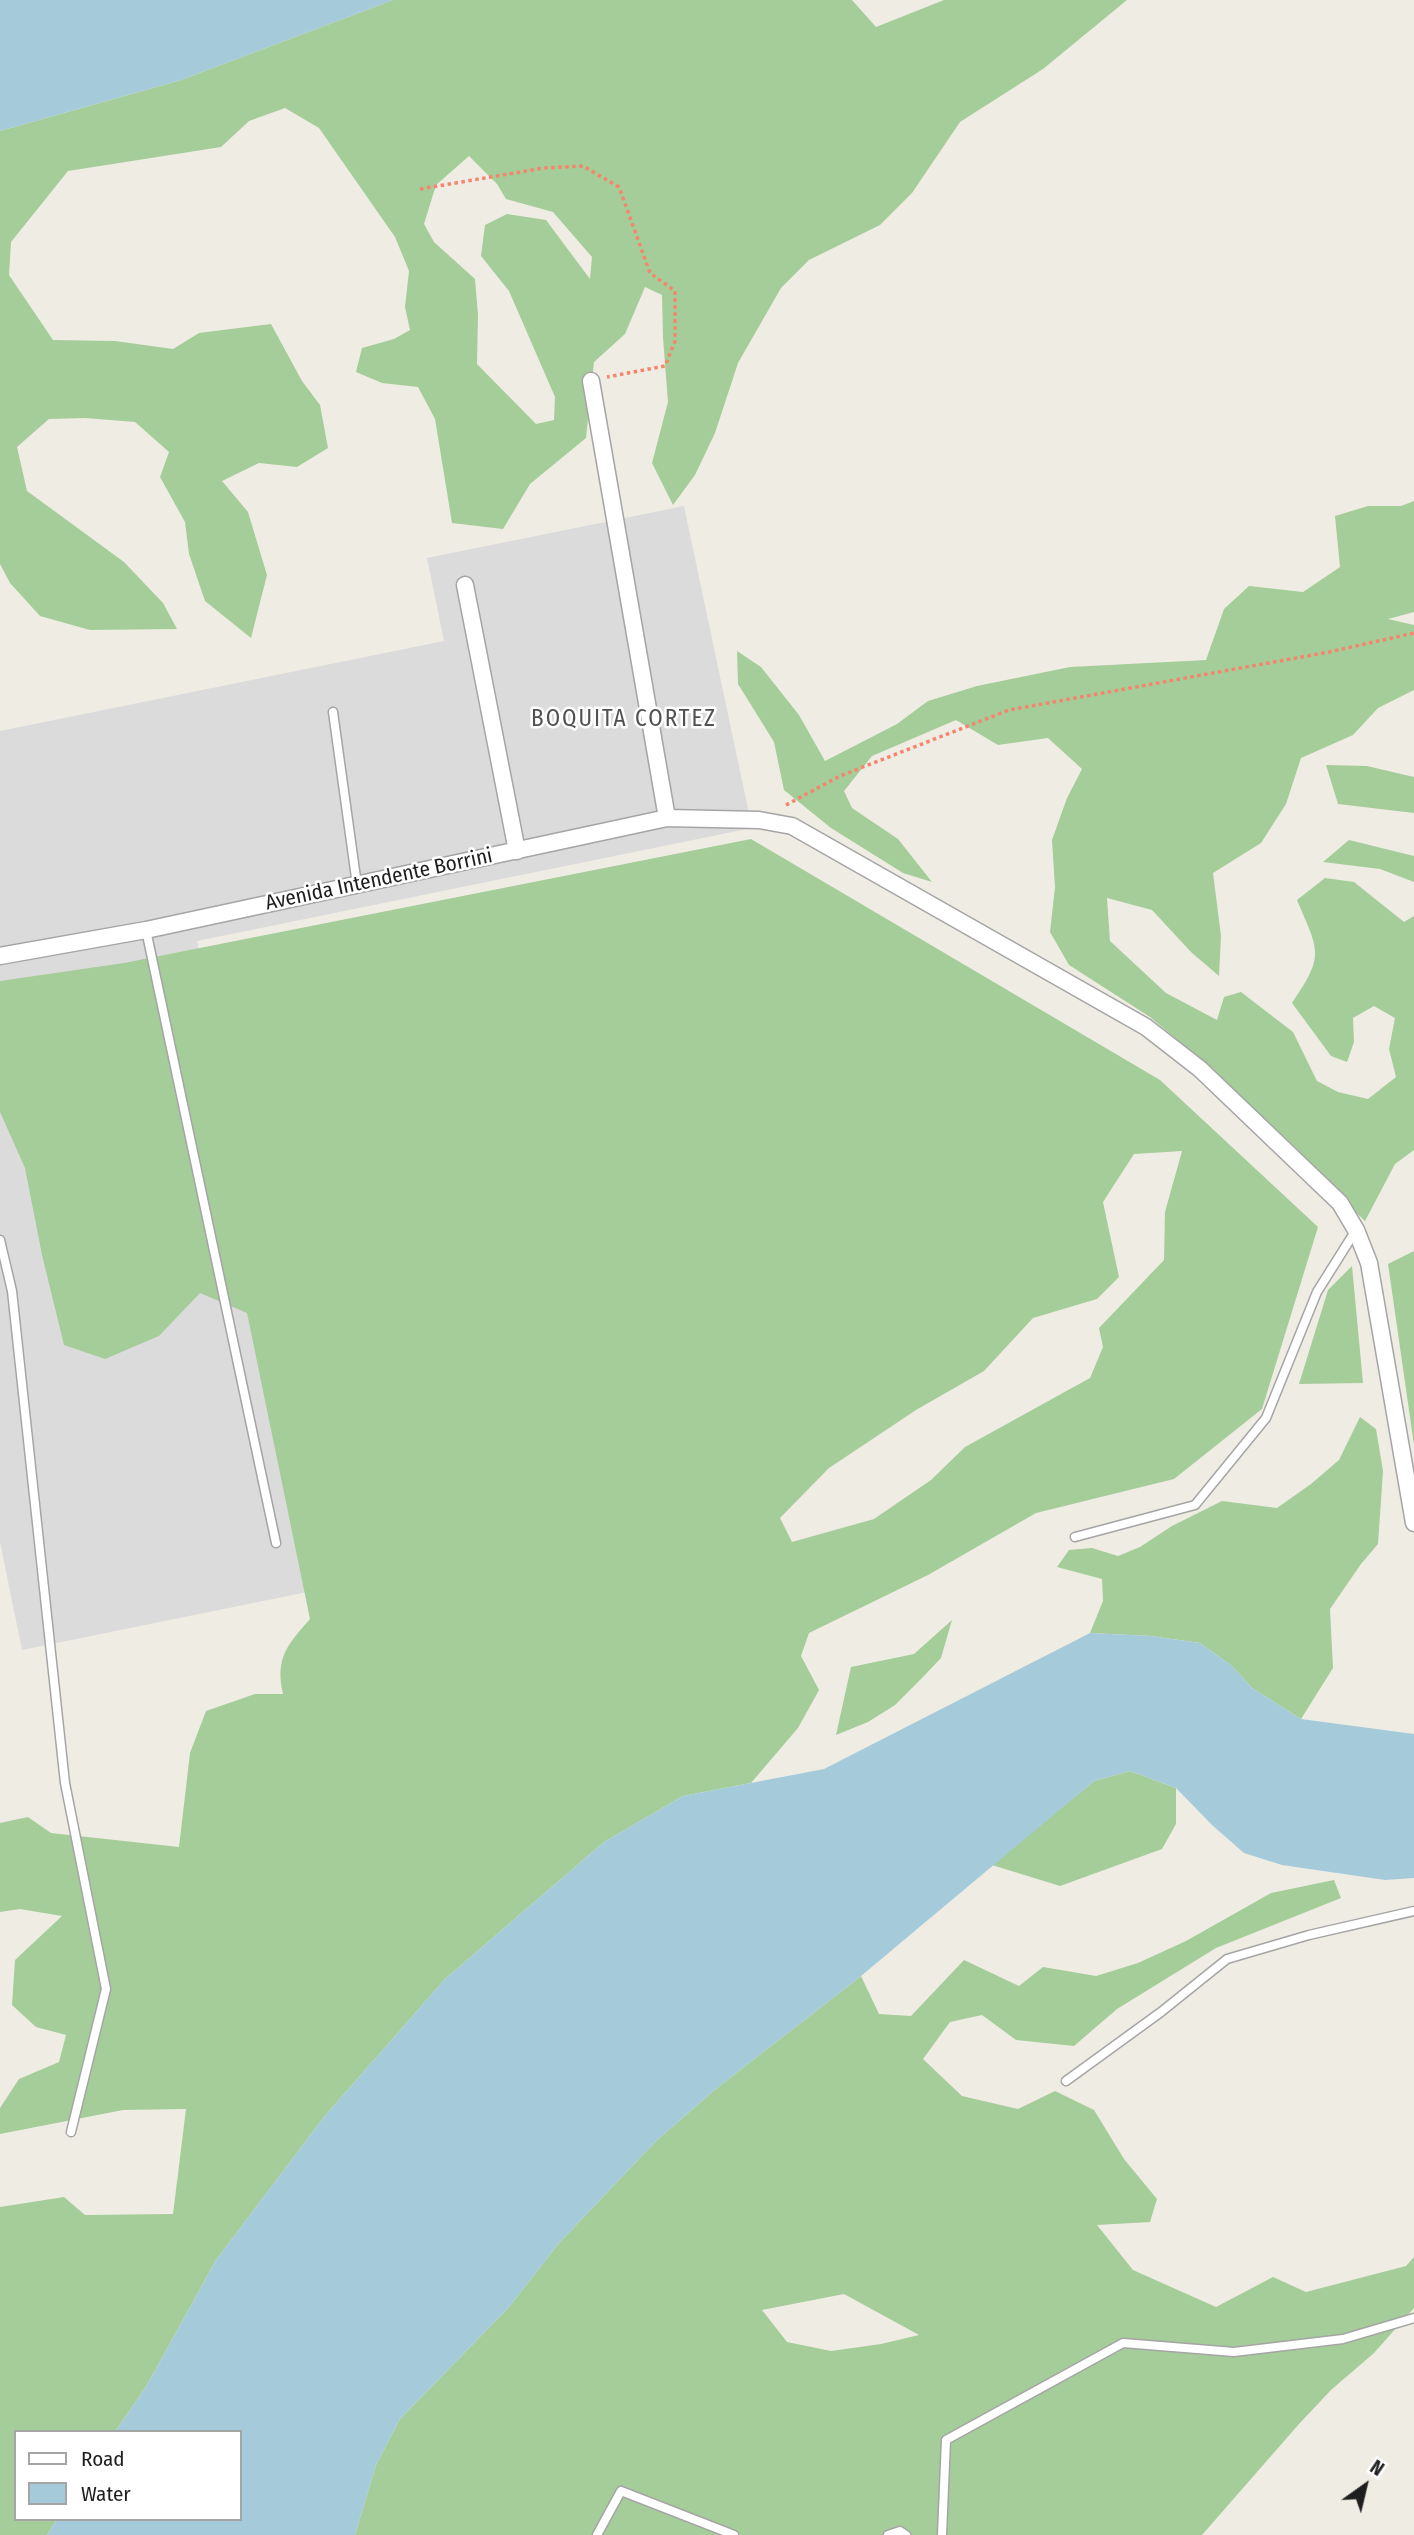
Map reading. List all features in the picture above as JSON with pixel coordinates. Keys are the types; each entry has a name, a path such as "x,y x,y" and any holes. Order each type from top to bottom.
{"street":[{"path":"591,380 667,818"},
{"path":"465,585 517,850"},
{"name":"Avenida Intendente Borrini","path":"0,956 146,930 667,818 759,820 792,826 1146,1027 1200,1069 1340,1203 1356,1230 1369,1263 1414,1523"}],"lane":[{"path":"333,712 357,885"},
{"path":"146,930 276,1543"},
{"path":"1075,1537 1195,1505 1266,1418 1317,1292 1356,1230"},
{"path":"0,1240 12,1291 65,1783 106,1989 71,2132"},
{"path":"1066,2081 1161,2012 1227,1959 1309,1935 1414,1911"},
{"path":"942,2535 946,2440 1123,2343 1234,2352 1343,2339 1414,2318"},
{"path":"597,2535 621,2491 734,2535"},
{"path":"888,2535 900,2531 906,2535"}],"path":[{"path":"420,189 544,168 583,166 618,187 650,273 675,291 675,341 665,366 591,380"},
{"path":"759,820 840,775 1009,710 1414,634"}],"shaded area":[{"path":"684,506 752,828 197,941 332,1587 22,1650 0,1542 0,731 444,641 427,558"}],"green space":[{"path":"393,0 852,0 876,27 944,0 1127,0 1043,69 960,122 912,193 880,225 809,260 781,288 738,363 715,433 695,475 673,505 652,463 668,402 662,295 645,287 625,334 594,362 586,438 530,484 503,529 452,523 435,419 418,387 382,383 356,372 362,348 394,339 410,330 405,307 409,271 395,237 319,128 285,108 249,121 221,147 68,171 11,242 9,275 53,340 115,341 173,349 199,333 271,324 302,381 320,405 328,448 297,467 259,463 222,481 248,512 267,575 251,638 205,601 189,554 185,522 160,477 169,452 135,422 85,418 49,419 17,447 27,491 124,562 163,603 177,629 90,630 40,616 10,583 0,564 0,131 181,80","holes":["469,156 497,184 506,199 553,212 592,257 590,279 546,220 507,214 485,225 481,256 509,291 555,397 554,420 536,424 477,364 478,315 475,279 434,242 424,224 436,185"]},
{"path":"1414,501 1414,612 1388,619 1414,625 1414,690 1378,708 1353,735 1301,758 1286,804 1261,843 1213,873 1221,936 1219,976 1191,952 1152,910 1107,898 1110,941 1166,993 1217,1020 1224,997 1241,992 1293,1032 1317,1081 1338,1092 1368,1099 1396,1077 1389,1049 1395,1018 1374,1006 1353,1018 1354,1042 1347,1062 1331,1056 1292,1003 1310,974 1315,953 1310,931 1297,900 1325,878 1354,882 1404,922 1414,916 1414,1150 1395,1164 1365,1221 1327,1185 1297,1149 1191,1051 1150,1017 1069,965 1050,932 1055,887 1052,840 1067,798 1082,769 1048,738 998,745 956,720 872,756 844,791 852,808 898,839 932,882 903,873 831,828 784,790 774,742 738,684 737,651 761,667 799,715 825,761 897,724 928,701 977,686 1070,667 1206,660 1224,609 1249,586 1303,592 1340,567 1335,516 1368,506 1401,506"},
{"path":"1326,765 1367,766 1414,777 1414,813 1338,804"},
{"path":"751,839 1160,1080 1318,1227 1262,1409 1174,1479 1036,1513 928,1575 809,1633 801,1656 819,1690 798,1728 751,1783 683,1796 604,1842 445,1979 324,2117 216,2260 147,2385 116,2430 14,2430 14,2521 56,2521 47,2535 0,2535 0,2207 64,2197 85,2215 173,2214 186,2109 123,2110 0,2134 0,2108 19,2079 59,2062 66,2035 36,2027 12,2005 15,1960 62,1916 20,1909 0,1912 0,1823 28,1817 51,1833 179,1847 190,1753 206,1711 255,1694 283,1694 282,1661 289,1645 310,1619 247,1313 200,1293 159,1336 105,1359 64,1345 42,1255 25,1168 0,1112 0,981 124,963","holes":["1182,1151 1165,1212 1164,1260 1099,1328 1103,1347 1090,1378 965,1447 931,1480 874,1519 792,1542 780,1518 829,1468 916,1410 984,1371 1033,1318 1097,1299 1119,1277 1103,1202 1134,1154"]},
{"path":"1349,840 1414,856 1414,882 1380,869 1323,862"},
{"path":"1414,1251 1414,1445 1388,1264"},
{"path":"1352,1266 1363,1383 1299,1384 1328,1290"},
{"path":"1360,1417 1376,1429 1383,1471 1378,1544 1330,1609 1333,1668 1301,1719 1252,1688 1232,1666 1200,1643 1151,1636 1090,1633 1103,1601 1102,1579 1057,1567 1069,1550 1092,1548 1118,1556 1140,1547 1172,1526 1222,1501 1277,1508 1339,1460"},
{"path":"952,1620 941,1658 895,1705 868,1722 836,1735 851,1667 914,1654"},
{"path":"1130,1771 1176,1788 1176,1824 1162,1849 1060,1886 992,1865 1094,1781"},
{"path":"1334,1880 1341,1898 1216,1948 1117,2009 1074,2046 1016,2040 982,2015 950,2022 923,2059 962,2096 1018,2109 1055,2091 1094,2110 1124,2159 1157,2199 1150,2222 1097,2225 1133,2270 1216,2307 1273,2277 1306,2292 1406,2266 1414,2257 1414,2308 1374,2353 1331,2390 1299,2424 1202,2535 355,2535 376,2465 400,2419 509,2307 559,2243 656,2141 717,2088 861,1976 879,2014 911,2016 964,1960 1019,1986 1043,1967 1096,1976 1138,1963 1186,1941 1271,1893","holes":["844,2294 919,2335 831,2351 787,2342 762,2310"]}],"water":[{"path":"0,0 393,0 181,80 0,131"},
{"path":"1090,1633 1151,1636 1200,1643 1232,1666 1252,1688 1301,1719 1414,1734 1414,1878 1385,1880 1282,1865 1244,1853 1176,1788 1130,1771 1094,1781 861,1976 717,2088 656,2141 559,2243 509,2307 400,2419 376,2465 355,2535 47,2535 56,2521 242,2521 242,2430 116,2430 147,2385 216,2260 324,2117 445,1979 604,1842 683,1796 824,1769"}],"district":[{"name":"BOQUITA CORTEZ","path":"624,720"}]}
